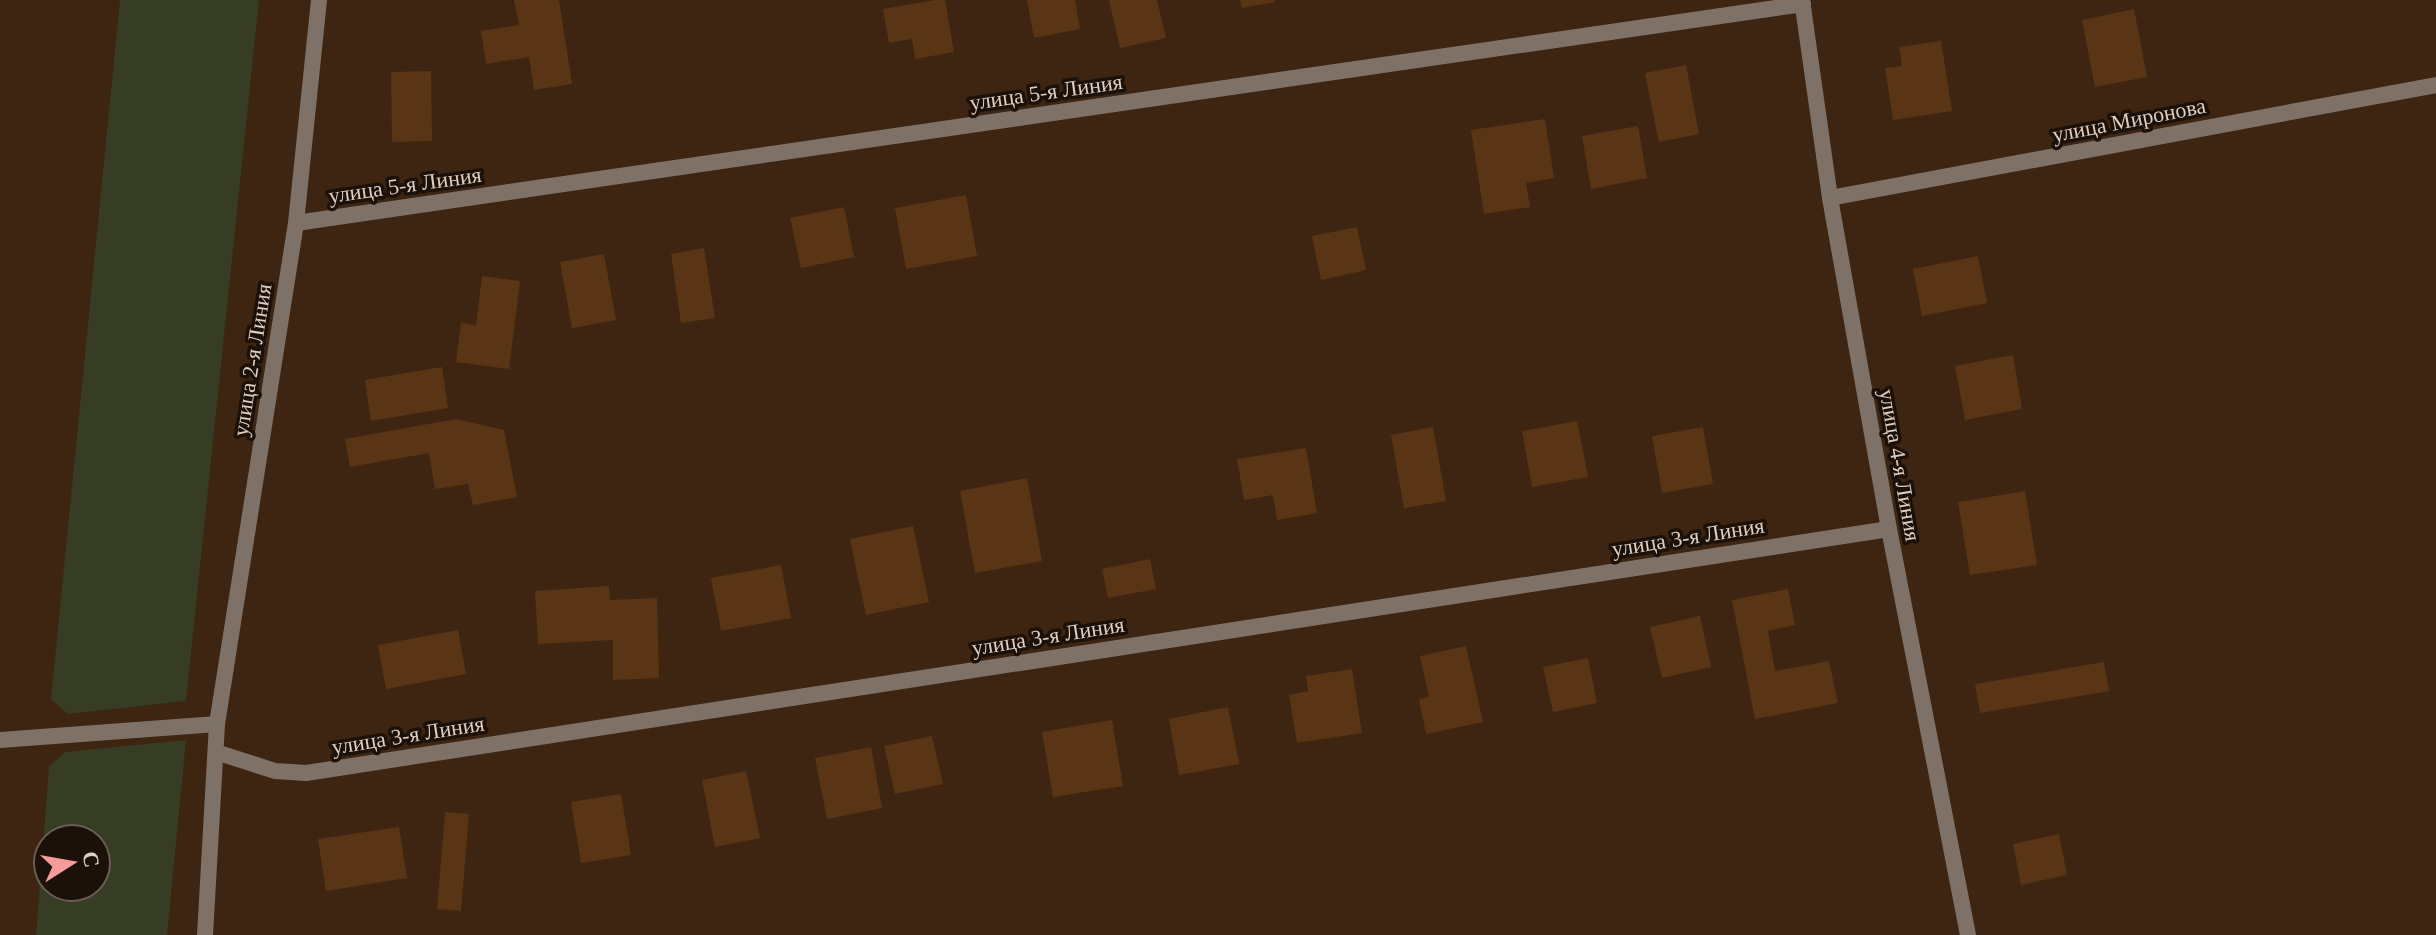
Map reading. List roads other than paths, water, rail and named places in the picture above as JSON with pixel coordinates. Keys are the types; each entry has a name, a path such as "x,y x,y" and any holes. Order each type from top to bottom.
{"street":[{"name":"улица 2-я Линия","path":"205,935 217,724 296,223 319,0"},
{"name":"улица 5-я Линия","path":"296,223 1802,2"},
{"name":"улица 4-я Линия","path":"1802,2 1830,198 1889,529 1968,935"},
{"name":"улица Миронова","path":"1830,198 2436,85"},
{"name":"улица 3-я Линия","path":"216,752 275,771 306,773 1889,529"},
{"path":"0,740 217,724"}]}
